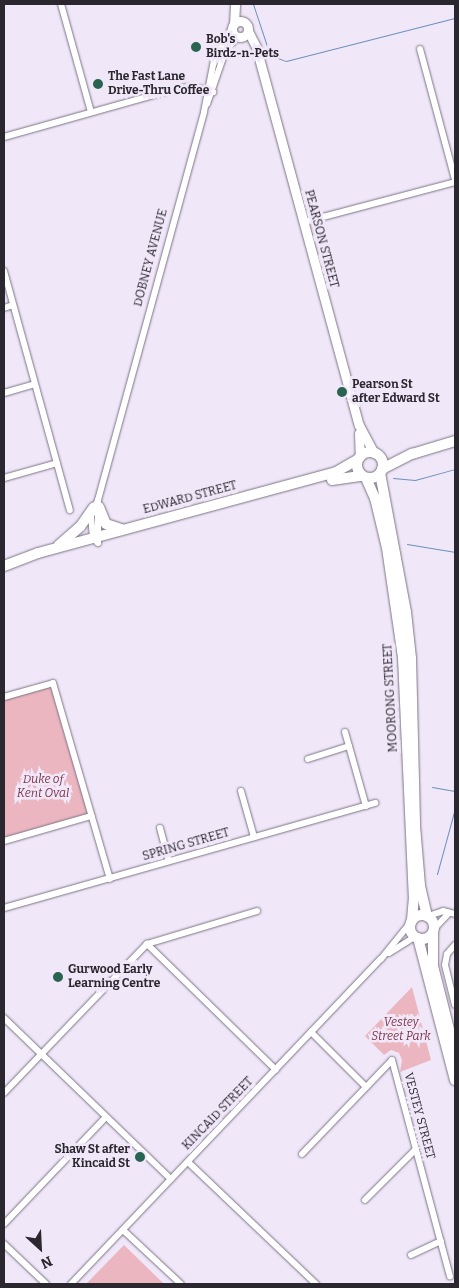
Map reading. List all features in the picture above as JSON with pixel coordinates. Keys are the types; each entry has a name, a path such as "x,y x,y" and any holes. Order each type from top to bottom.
{"highway":[{"path":"381,471 412,454 455,441"},
{"path":"375,454 412,454"},
{"name":"EDWARD STREET","path":"29,559 40,559 126,529 336,472 359,458 375,454"},
{"name":"MOORONG STREET","path":"375,454 382,462 381,471 406,612 411,658 415,826 420,886 427,916"},
{"name":"MOORONG STREET","path":"359,458 364,477 375,498 387,548 402,649 414,897 411,921"},
{"name":"EDWARD STREET","path":"4,566 55,549 342,477 364,477 381,471"},
{"path":"55,549 80,527 97,505 106,524 126,529"},
{"path":"455,1052 433,966 433,931 427,916 419,915 411,921 410,930 416,938 455,1080"},
{"path":"416,938 426,938 433,931"}],"main road":[{"path":"235,4 233,25 246,27"},
{"path":"241,4 246,27"},
{"name":"PEARSON STREET","path":"233,25 238,37 259,59"},
{"path":"238,37 246,27"},
{"name":"PEARSON STREET","path":"246,27 259,59 359,425 375,454"},
{"name":"PEARSON STREET","path":"359,425 359,458"}],"street":[{"path":"61,4 91,112"},
{"path":"209,91 217,52 233,25"},
{"path":"209,91 224,55 238,37"},
{"path":"304,222 455,181 420,49"},
{"path":"4,137 178,88 209,91"},
{"name":"DOBNEY AVENUE","path":"97,539 97,505 209,91"},
{"path":"4,271 70,510"},
{"path":"4,308 13,305"},
{"path":"4,393 34,384"},
{"path":"4,478 57,463"},
{"path":"4,697 53,683 110,879"},
{"path":"345,732 366,806"},
{"path":"308,759 349,746"},
{"path":"242,791 254,837"},
{"name":"SPRING STREET","path":"4,908 375,803"},
{"path":"4,841 91,816"},
{"path":"160,828 169,861"},
{"path":"4,1093 147,944 257,911"},
{"path":"427,916 437,912 452,913"},
{"path":"433,931 452,913"},
{"name":"KINCAID STREET","path":"71,1284 381,959 411,921"},
{"name":"KINCAID STREET","path":"381,959 416,938"},
{"path":"147,944 276,1070"},
{"path":"455,945 447,954 445,965 455,1005"},
{"path":"4,1018 171,1179"},
{"path":"311,1032 366,1087"},
{"name":"VESTEY STREET","path":"302,1154 392,1060 450,1276"},
{"path":"4,1224 106,1117"},
{"path":"365,1200 416,1149"},
{"path":"188,1162 316,1284"},
{"path":"123,1230 181,1284"},
{"path":"411,1255 441,1241"},
{"path":"4,1244 46,1284"}],"green space":[{"name":"Duke of Kent Oval","path":"53,683 91,816 4,841 4,697"},
{"name":"Vestey Street Park","path":"412,987 431,1060 400,1072 402,1060 399,1053 391,1050 384,1055 365,1036"},
{"path":"124,1245 164,1284 86,1284"}],"waterway":[{"path":"253,4 270,55 286,61 455,18"},
{"path":"393,478 415,480 455,469"},
{"path":"407,544 455,552"},
{"path":"432,787 455,791"},
{"path":"437,874 455,808"}],"place":[{"name":"Bob's Birdz-n-Pets","path":"196,47"},
{"name":"The Fast Lane Drive-Thru Coffee","path":"98,84"},
{"name":"Pearson St after Edward St","path":"342,392"},
{"name":"Gurwood Early Learning Centre","path":"58,977"},
{"name":"Shaw St after Kincaid St","path":"140,1157"}]}
